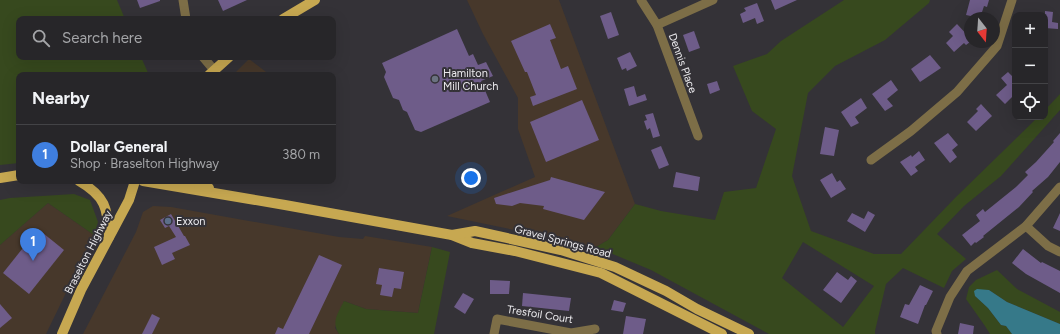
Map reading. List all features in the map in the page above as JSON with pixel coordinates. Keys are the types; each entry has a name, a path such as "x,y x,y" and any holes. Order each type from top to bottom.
{"main road":[{"path":"288,16 316,0"},
{"path":"212,72 226,60"},
{"path":"0,178 16,175"},
{"path":"84,184 102,200 108,215 109,237"},
{"name":"Braselton Highway","path":"62,334 82,290 129,200 134,184"},
{"name":"Gravel Springs Road","path":"161,184 452,235 472,243 515,251 601,273 722,334"},
{"path":"199,184 225,195"},
{"name":"Gravel Springs Road","path":"452,235 475,231 561,250 615,267 666,291 697,309 749,334"}],"street":[{"path":"183,0 186,16"},
{"name":"Dennis Place","path":"641,0 657,25 698,136"},
{"path":"657,25 713,0"},
{"path":"871,160 911,131 957,92 997,46 1012,0"},
{"path":"204,60 210,72"},
{"path":"937,334 936,331 950,297 967,271 1026,226 1060,187"},
{"path":"1026,226 1048,246 1060,252"},
{"name":"Tresfoil Court","path":"494,334 497,319 571,333 595,330"}],"shaded area":[{"path":"467,0 559,0 635,204 608,240 596,247 447,216 535,177 518,129 518,98 483,34"},
{"path":"248,60 250,60 266,72 236,72"},
{"path":"48,203 94,235 46,334 0,334 0,245"},
{"path":"153,206 171,207 339,237 363,239 365,236 432,247 418,313 366,309 344,301 335,328 339,334 83,334 136,232 143,212"}],"green space":[{"path":"0,0 117,0 124,16 16,16 16,60 142,60 148,72 16,72 16,163 0,165"},
{"path":"844,0 930,0 929,3 885,40 835,66 808,93 792,176 811,231 874,254 901,254 955,198 1035,120 1048,120 1048,107 1060,94 1060,110 1001,176 964,206 937,234 966,259 952,271 944,288 903,268 886,284 875,334 769,334 651,270 596,247 608,240 635,204 661,211 715,220 724,192 756,188 776,129 752,111 733,66 767,54 781,41","holes":["803,242 874,286 843,327 782,278"]},
{"path":"74,194 90,200 98,222 94,235 48,203 0,245 0,200"},
{"path":"432,247 450,252 434,334 339,334 335,321 344,301 366,309 418,313"},
{"path":"997,270 1017,289 1060,312 1060,324 1007,302 989,290 975,296 988,308 1001,325 1006,326 1012,334 990,334 966,299 969,287 976,280"}],"water":[{"path":"977,289 989,290 1007,302 1060,324 1060,334 1012,334 1006,326 1001,325 988,308 975,296 974,291"}],"building":[{"path":"137,0 160,0 160,1 140,8"},
{"path":"218,0 247,0 223,11"},
{"path":"771,0 797,0 775,10"},
{"path":"970,0 989,0 987,7 984,6 982,12 967,12"},
{"path":"757,3 764,21 757,24 755,18 743,23 740,14 746,11 744,8"},
{"path":"1045,11 1053,12 1052,22 1058,23 1058,29 1048,28 1048,12"},
{"path":"611,12 619,35 608,39 600,16"},
{"path":"550,24 556,38 550,40 561,69 568,66 577,89 533,106 530,97 536,95 527,72 525,72 511,41"},
{"path":"957,24 964,32 964,43 954,52 946,43 953,36 949,32"},
{"name":"Hamilton Mill Church","path":"457,29 469,56 473,54 478,65 486,62 493,76 481,81 490,102 421,132 415,130 407,112 403,110 399,100 393,98 384,77 386,72 382,63"},
{"path":"694,31 700,48 689,52 683,35"},
{"path":"630,52 637,66 627,71 626,68 622,70 617,58"},
{"path":"930,55 941,68 920,82 911,69"},
{"path":"1008,72 1012,76 1012,97 1005,104 996,95 1007,85 1001,78"},
{"path":"891,80 898,90 887,99 893,106 885,111 872,94"},
{"path":"717,81 720,90 710,94 707,84"},
{"path":"634,86 637,97 645,94 647,100 629,106 624,89"},
{"path":"861,98 867,108 855,117 859,123 851,127 841,112"},
{"path":"582,100 599,140 546,162 530,122"},
{"path":"981,104 992,116 976,131 967,122 978,111 976,109"},
{"path":"653,113 660,136 653,138 650,128 647,130 644,121 647,120 645,115"},
{"path":"825,127 839,130 834,156 820,154"},
{"path":"948,133 958,145 952,150 957,157 950,163 934,143"},
{"path":"1060,133 1060,162 1048,177 1032,191 1033,192 1019,207 983,236 984,237 971,246 962,235 980,221 976,215 983,209 985,212 1016,187 1028,175 1025,172 1054,142 1053,141"},
{"path":"661,146 669,165 659,169 651,150"},
{"path":"919,151 925,160 915,167 918,171 911,176 900,162 911,155 912,157"},
{"path":"676,172 700,177 698,191 673,187"},
{"path":"832,173 837,182 840,180 846,189 831,198 820,180"},
{"path":"551,177 605,192 584,220 543,209 544,206 520,203 512,206 496,204 494,198 550,180"},
{"path":"868,211 875,215 865,232 847,221 852,213 864,219"},
{"path":"1060,213 1060,231 1053,228"},
{"path":"171,214 190,245 172,253 175,259 162,265 154,247 176,237 169,226 165,228 160,220"},
{"path":"38,229 64,250 29,294 3,273"},
{"path":"1023,249 1041,263 1042,262 1060,271 1060,293 1026,274 1012,263"},
{"path":"319,255 342,265 309,334 275,334 278,327 283,329"},
{"path":"379,268 404,272 401,289 394,288 392,297 380,295 382,285 376,284"},
{"path":"837,272 848,280 851,276 857,281 841,303 823,290"},
{"path":"490,280 510,281 509,294 490,294"},
{"path":"920,285 933,291 925,305 918,324 900,317 905,304 909,305"},
{"path":"463,293 474,299 465,314 454,307"},
{"path":"523,293 571,298 569,311 522,306"},
{"path":"614,300 626,303 623,312 611,310"},
{"path":"0,304 12,318 0,328"},
{"path":"152,314 160,318 152,334 142,334"},
{"path":"626,316 646,319 643,334 623,334"},
{"path":"960,323 974,326 973,334 958,334"}],"place":[{"name":"Hamilton Mill Church","path":"435,79"},
{"name":"Exxon","path":"168,221"},
{"name":"Dollar General","path":"33,261"}]}
